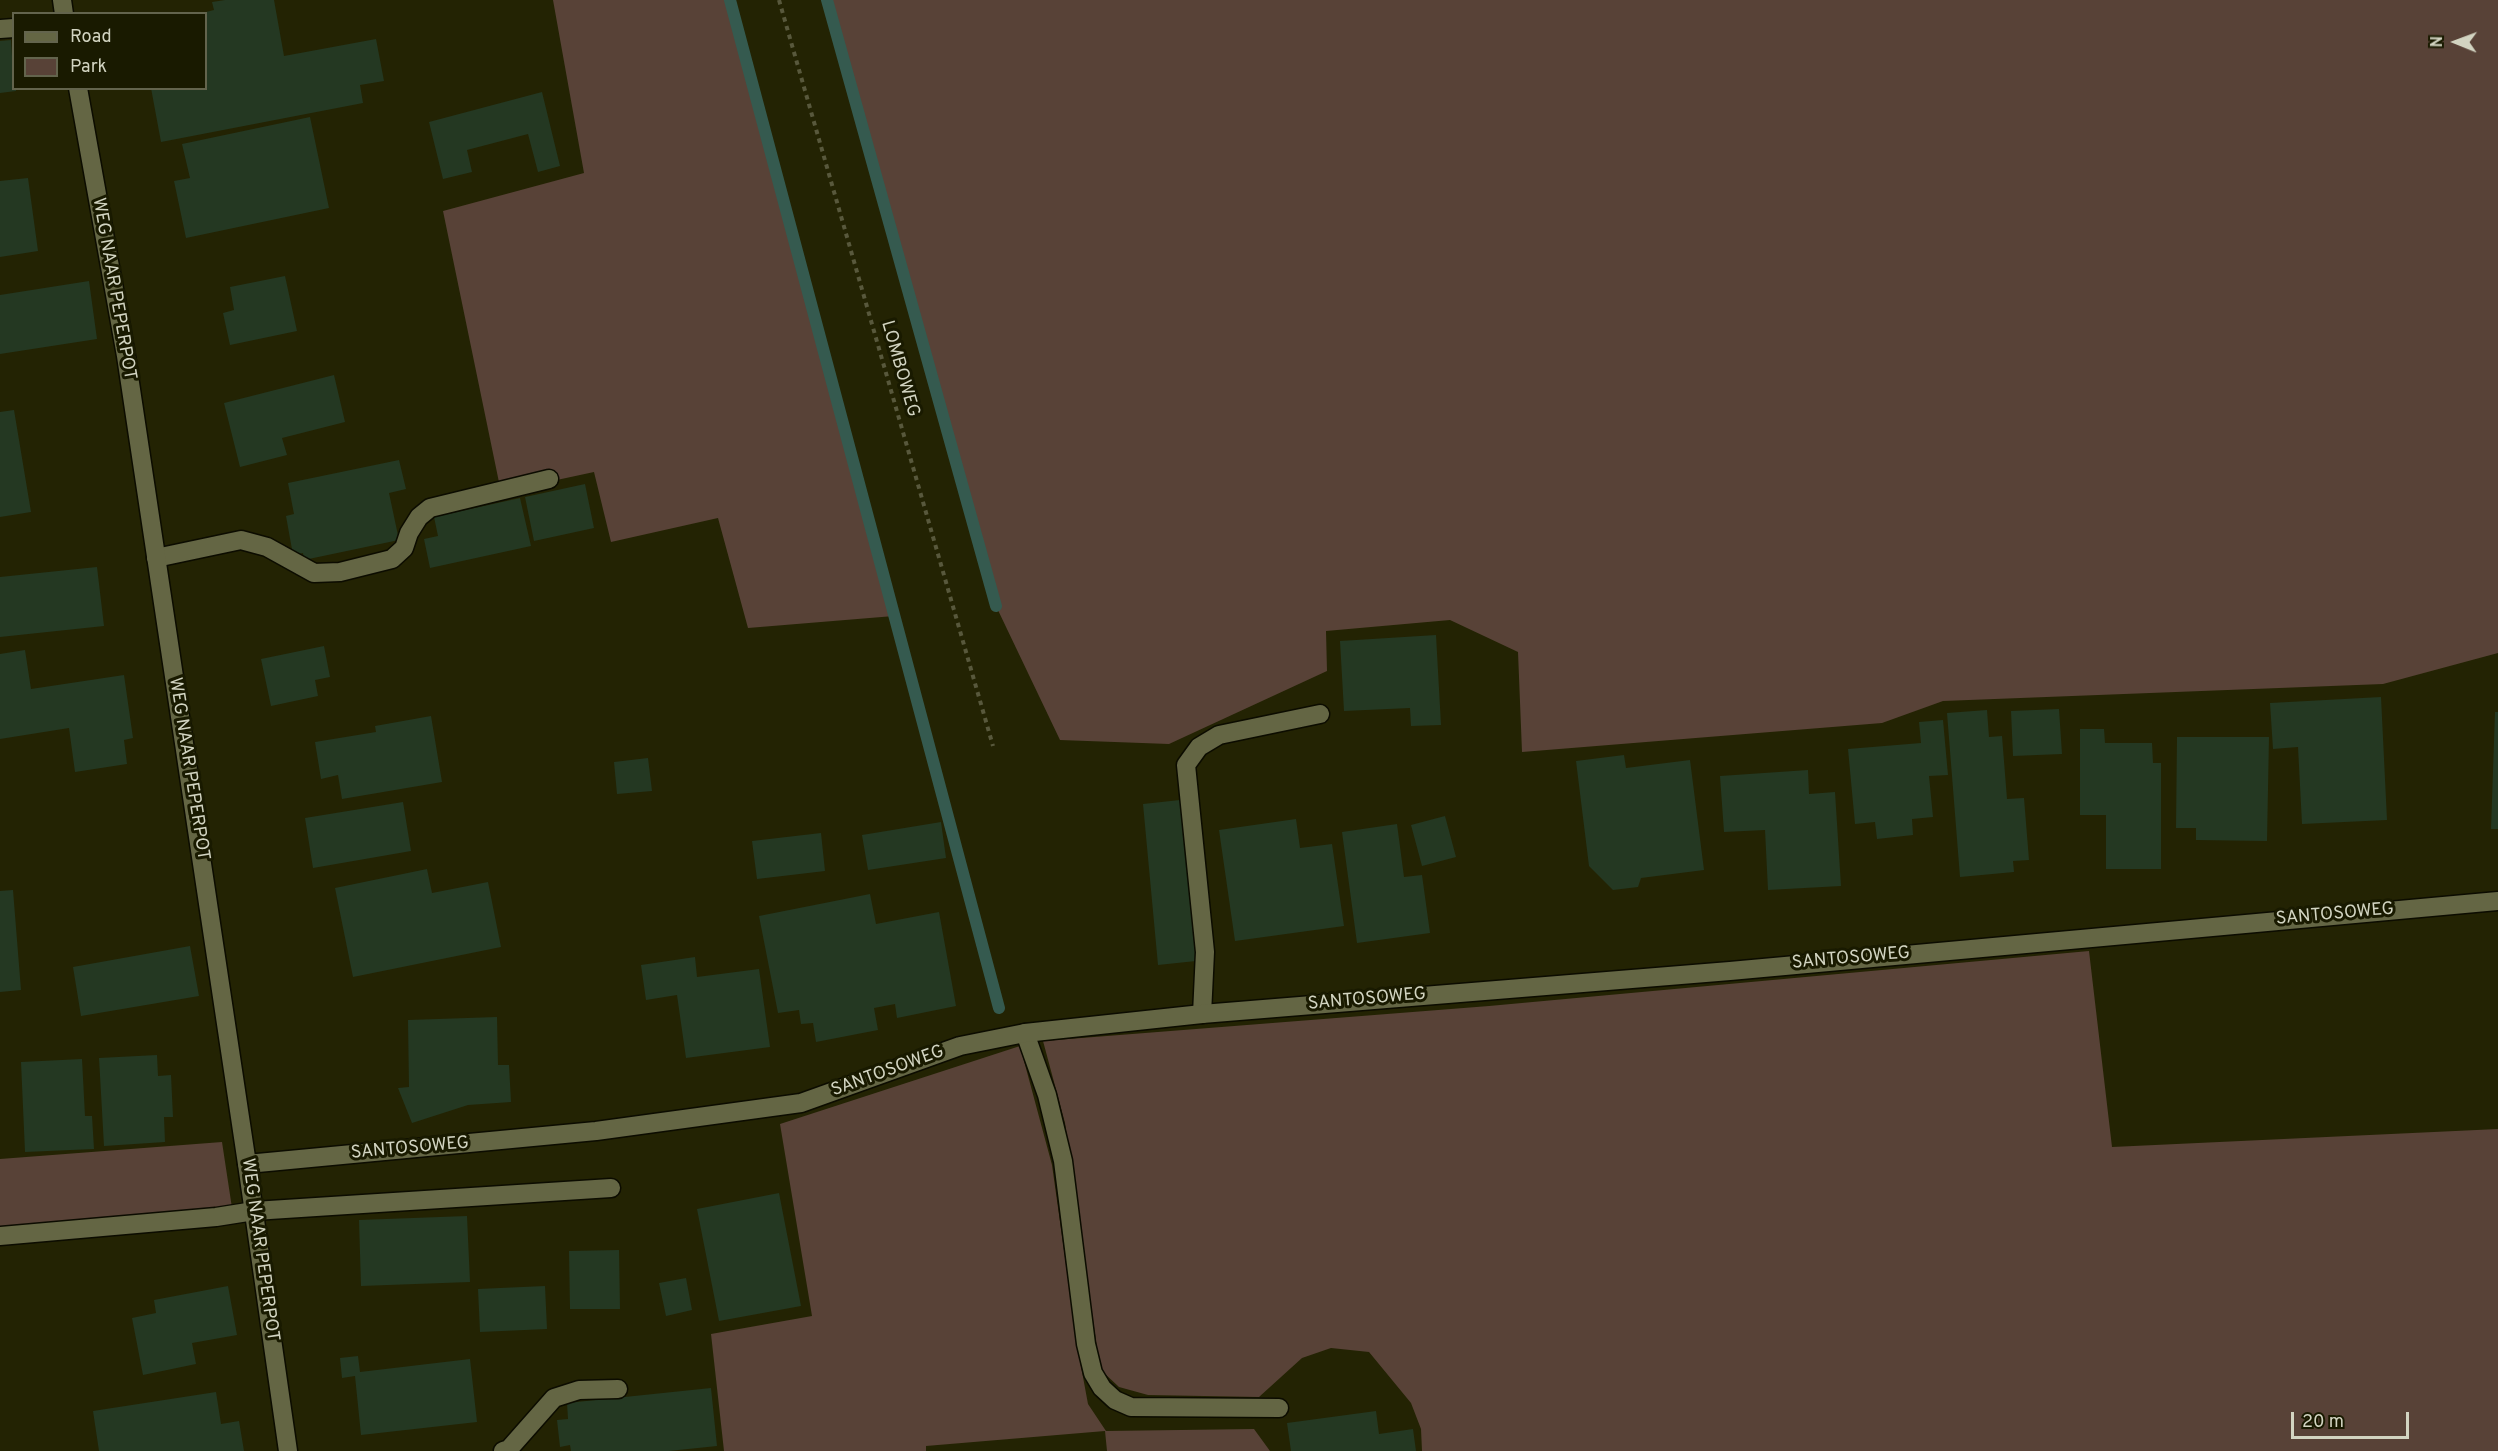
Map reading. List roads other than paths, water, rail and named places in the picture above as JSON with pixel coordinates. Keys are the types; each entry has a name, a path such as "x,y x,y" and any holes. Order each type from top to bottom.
{"street":[{"name":"WEG NAAR PEPERPOT","path":"78,90 126,356 248,1164 288,1451"},
{"path":"156,558 241,540 267,547 314,573 340,572 392,559 404,549 418,517 430,508 549,479"},
{"path":"1202,1014 1205,952 1186,765 1199,747 1219,735 1320,714"},
{"name":"SANTOSOWEG","path":"248,1164 596,1131 801,1103 960,1046 1025,1034 1202,1014 1730,971 2498,901"},
{"path":"1025,1034 1047,1095 1063,1161 1086,1344 1094,1373 1102,1388 1114,1400 1131,1407 1279,1408"},
{"path":"0,1236 216,1217 254,1211 611,1188"},
{"path":"503,1451 509,1449 554,1398 579,1390 618,1389"}],"waterway":[{"path":"730,0 999,1008"},
{"path":"827,0 996,606"}]}
